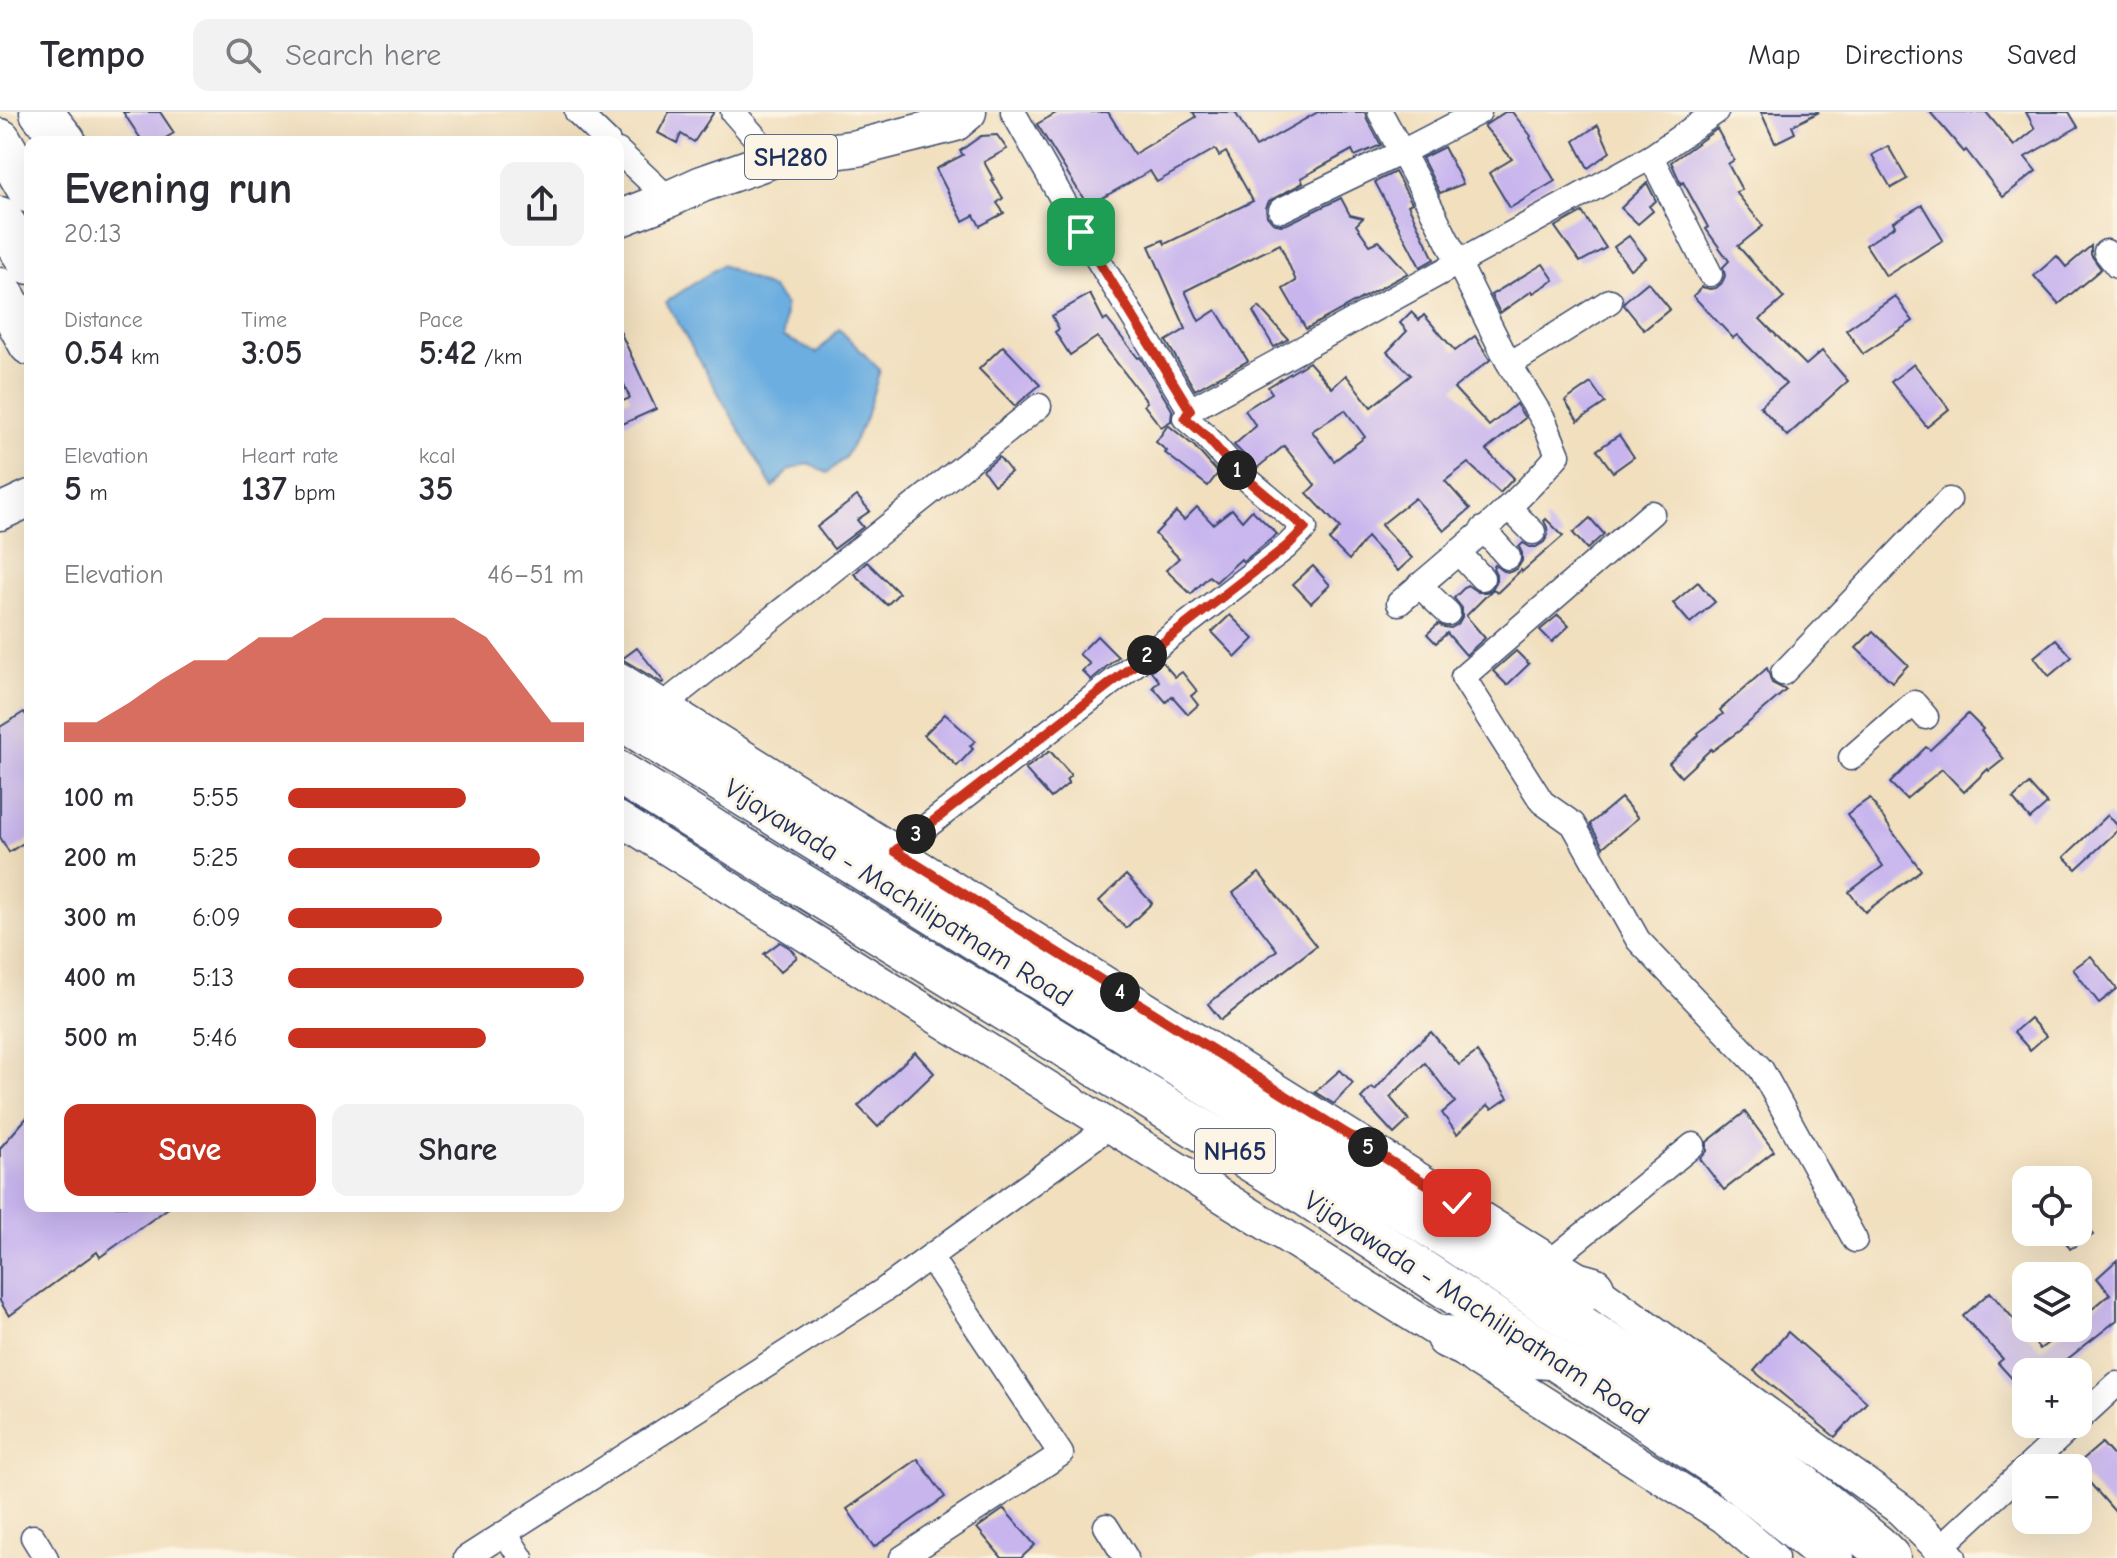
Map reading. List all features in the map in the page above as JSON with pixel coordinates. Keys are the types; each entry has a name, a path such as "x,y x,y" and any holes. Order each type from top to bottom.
{"highway":[{"path":"41,112 60,136"},
{"path":"0,140 24,182"},
{"path":"0,218 24,254"},
{"path":"0,289 24,333"},
{"name":"Vijayawada - Machilipatnam Road","path":"624,721 1118,1027 1492,1267 1727,1424 1889,1558"},
{"name":"Vijayawada - Machilipatnam Road","path":"624,776 1285,1181 1728,1473 1833,1558"},
{"path":"1492,1267 1540,1273 1593,1288"},
{"path":"1447,1337 1486,1355 1554,1358"}],"main road":[{"name":"SH280","path":"624,217 702,184 774,159 857,148 955,123 968,112"},
{"path":"0,512 24,501"}],"street":[{"path":"577,112 602,136"},
{"path":"733,112 774,159"},
{"path":"1013,112 1081,232 1190,410"},
{"path":"1380,112 1510,364 1544,421 1558,455 1508,507 1399,603"},
{"path":"1281,210 1479,112"},
{"path":"895,851 1286,547 1305,528 1234,468 1185,418 1190,410 1651,157 1716,112"},
{"path":"624,157 669,199"},
{"path":"1651,157 1710,274"},
{"path":"1510,364 1610,301"},
{"path":"662,706 1039,406"},
{"path":"1783,673 1949,500"},
{"path":"1508,507 1533,532"},
{"path":"1652,513 1463,677 1542,802 1573,824 1638,940 1761,1069 1855,1240"},
{"path":"1483,529 1508,557"},
{"path":"1458,552 1482,578"},
{"path":"1419,585 1448,613"},
{"path":"624,682 1593,1288 1900,1509 1945,1553 2060,1438"},
{"path":"1851,758 1914,703 1926,717"},
{"path":"624,822 1447,1337 1478,1361 1724,1517 1772,1558"},
{"path":"466,1558 884,1290 1110,1126"},
{"path":"1551,1261 1693,1145"},
{"path":"902,1558 1061,1454 930,1257"},
{"path":"2092,1407 2117,1384"},
{"path":"1106,1526 1126,1558"},
{"path":"505,1533 521,1558"}],"water":[{"path":"722,265 774,290 785,305 784,337 817,353 839,329 880,370 865,420 845,458 827,473 808,463 789,470 773,488 666,302"}],"building":[{"path":"123,112 160,112 174,133 169,136 139,136"},
{"path":"669,112 714,112 694,142 681,134 677,143 658,133"},
{"path":"1058,112 1108,112 1134,154 1196,117 1193,112 1235,112 1256,147 1318,112 1365,112 1381,145 1355,156 1352,150 1301,178 1303,183 1269,201 1267,216 1273,223 1287,224 1341,198 1350,215 1363,218 1356,225 1370,245 1379,241 1408,273 1306,329 1283,289 1296,281 1280,244 1185,291 1199,321 1216,310 1248,361 1195,390 1166,341 1186,329 1149,246 1163,240 1165,244 1253,201 1226,152 1219,156 1215,149 1157,182 1150,171 1088,206 1037,124"},
{"path":"1505,112 1512,112 1531,136 1555,181 1510,208 1489,173 1512,159 1484,126"},
{"path":"1761,112 1819,112 1792,126 1795,133 1775,143"},
{"path":"1930,112 1986,112 2014,146 2035,129 2026,112 2069,112 2078,127 2025,157 2036,171 2003,197 1966,150 1964,152"},
{"path":"1598,125 1610,152 1588,168 1574,141"},
{"path":"1717,129 1734,160 1728,164 1742,190 1736,192 1763,226 1738,246 1784,298 1760,319 1806,365 1822,351 1848,381 1787,436 1760,406 1786,384 1737,335 1733,338 1693,296 1702,287 1716,288 1722,283 1725,276 1723,267 1729,261 1706,229 1708,227 1671,162"},
{"path":"997,135 1007,149 984,162 1003,198 997,203 1004,213 980,226 974,215 963,221 936,169 963,155 960,151 981,136"},
{"path":"1888,146 1907,179 1891,188 1872,155"},
{"path":"1444,147 1463,184 1440,193 1422,158"},
{"path":"1395,172 1412,203 1408,205 1434,259 1420,267 1375,182"},
{"path":"1647,183 1656,201 1649,206 1653,211 1638,224 1621,208"},
{"path":"1922,205 1943,240 1886,276 1866,245 1895,226 1893,222"},
{"path":"1582,212 1606,248 1580,262 1555,227"},
{"path":"1629,236 1646,258 1630,269 1614,247"},
{"path":"2091,246 2091,255 2101,269 2059,304 2034,276 2057,256 2066,267"},
{"path":"1543,264 1554,280 1500,313 1491,295"},
{"path":"1648,282 1670,309 1644,330 1624,305"},
{"path":"1090,294 1104,321 1107,319 1140,357 1172,410 1171,421 1161,427 1144,405 1147,402 1097,337 1070,355 1055,332 1059,329 1052,316"},
{"path":"1895,296 1913,321 1863,354 1846,330"},
{"path":"1259,307 1288,339 1274,347 1253,312"},
{"path":"1411,312 1419,320 1424,315 1455,351 1475,336 1490,360 1454,388 1489,426 1516,404 1525,418 1486,450 1514,478 1500,493 1468,463 1445,481 1470,509 1444,531 1415,498 1381,525 1412,558 1398,571 1367,537 1349,560 1329,540 1340,528 1307,493 1315,485 1284,446 1257,468 1234,445 1256,426 1245,410 1272,393 1268,387 1309,362 1332,388 1346,375 1371,407 1411,375 1387,352 1407,331 1400,323","holes":["1345,410 1365,437 1334,461 1312,431"]},
{"path":"624,340 656,409 624,423 624,400 630,398 624,384"},
{"path":"1003,346 1040,385 1015,406 979,369"},
{"path":"1914,364 1949,409 1927,427 1891,382"},
{"path":"1591,383 1605,403 1578,421 1565,401"},
{"path":"1168,425 1194,446 1218,473 1208,486 1165,453 1167,451 1156,442"},
{"path":"1619,435 1634,457 1613,472 1597,450"},
{"path":"999,457 1011,472 994,485 983,470"},
{"path":"857,496 870,511 857,520 863,527 834,549 817,527"},
{"path":"1197,507 1213,524 1232,509 1242,521 1252,510 1277,534 1243,562 1241,559 1216,582 1209,576 1191,594 1166,570 1179,558 1155,534 1176,512 1184,520"},
{"path":"1590,518 1604,534 1587,549 1573,533"},
{"path":"1546,519 1563,536 1497,593 1493,589 1466,616 1485,638 1466,655 1447,633 1436,643 1427,634 1438,624 1451,628 1462,617 1462,608 1454,598 1467,585 1478,592 1492,589 1496,582 1495,565 1504,571 1517,569 1522,561 1519,547 1523,543 1536,547 1544,542 1548,535"},
{"path":"867,562 899,593 887,605 854,574"},
{"path":"1313,566 1330,585 1311,603 1293,584"},
{"path":"1698,582 1715,602 1690,623 1673,603"},
{"path":"1230,615 1254,639 1236,657 1212,632"},
{"path":"1558,615 1569,626 1552,642 1540,630"},
{"path":"1873,631 1908,665 1892,682 1856,648"},
{"path":"1097,636 1118,657 1091,680 1082,671 1090,664 1079,654"},
{"path":"2056,639 2072,657 2049,676 2034,657"},
{"path":"637,648 664,682 624,660"},
{"path":"1516,651 1529,664 1507,685 1493,671"},
{"path":"1162,662 1175,677 1182,672 1197,691 1191,696 1198,705 1188,714 1172,696 1166,702 1153,687 1159,681 1151,671"},
{"path":"1767,668 1772,683 1786,690 1739,731 1711,749 1681,777 1669,763 1698,733 1723,714 1720,710"},
{"path":"24,712 24,843 9,852 0,837 0,727"},
{"path":"945,714 975,741 970,746 973,749 957,766 924,735"},
{"path":"1968,714 2004,759 1988,769 1964,792 1942,769 1906,799 1890,783 1926,747 1930,750"},
{"path":"1050,751 1071,775 1066,780 1069,783 1051,798 1025,769"},
{"path":"2029,784 2047,804 2030,819 2013,799"},
{"path":"1621,798 1638,818 1603,847 1590,824"},
{"path":"1870,798 1921,870 1865,912 1849,892 1883,866 1847,814"},
{"path":"2108,815 2117,825 2117,831 2076,869 2064,857"},
{"path":"1259,873 1316,946 1221,1020 1208,1004 1277,950 1233,893"},
{"path":"1126,875 1152,903 1126,928 1099,901"},
{"path":"780,942 797,957 780,972 764,954"},
{"path":"2091,956 2117,989 2099,1003 2073,969"},
{"path":"2030,1018 2046,1036 2030,1050 2014,1032"},
{"path":"1431,1032 1459,1065 1477,1052 1508,1098 1492,1109 1488,1105 1457,1134 1442,1113 1455,1102 1425,1063 1390,1097 1409,1120 1394,1134 1361,1098 1372,1087 1375,1090 1408,1052"},
{"path":"915,1052 934,1073 878,1127 858,1106"},
{"path":"1340,1070 1353,1083 1334,1104 1315,1092"},
{"path":"1745,1112 1774,1151 1724,1190 1700,1159 1707,1151 1707,1142"},
{"path":"24,1121 24,1212 163,1212 100,1257 97,1252 9,1316 0,1301 0,1148"},
{"path":"2117,1260 2117,1320 2092,1340 2092,1309 2110,1294 2097,1278"},
{"path":"1990,1292 2012,1317 2012,1342 2034,1342 2040,1349 2049,1342 2089,1342 2069,1358 2012,1358 2012,1378 1998,1363 2003,1359 1963,1316"},
{"path":"1788,1332 1867,1402 1835,1437 1754,1371"},
{"path":"2102,1443 2117,1460 2117,1514 2092,1485 2092,1454 2089,1454"},
{"path":"918,1459 945,1497 874,1547 847,1509"},
{"path":"1004,1509 1035,1545 1021,1558 1002,1558 977,1528"}],"route":[{"path":"1081,232 1190,410 1185,418 1234,468 1305,528 1286,547 895,851 1457,1203"}]}
